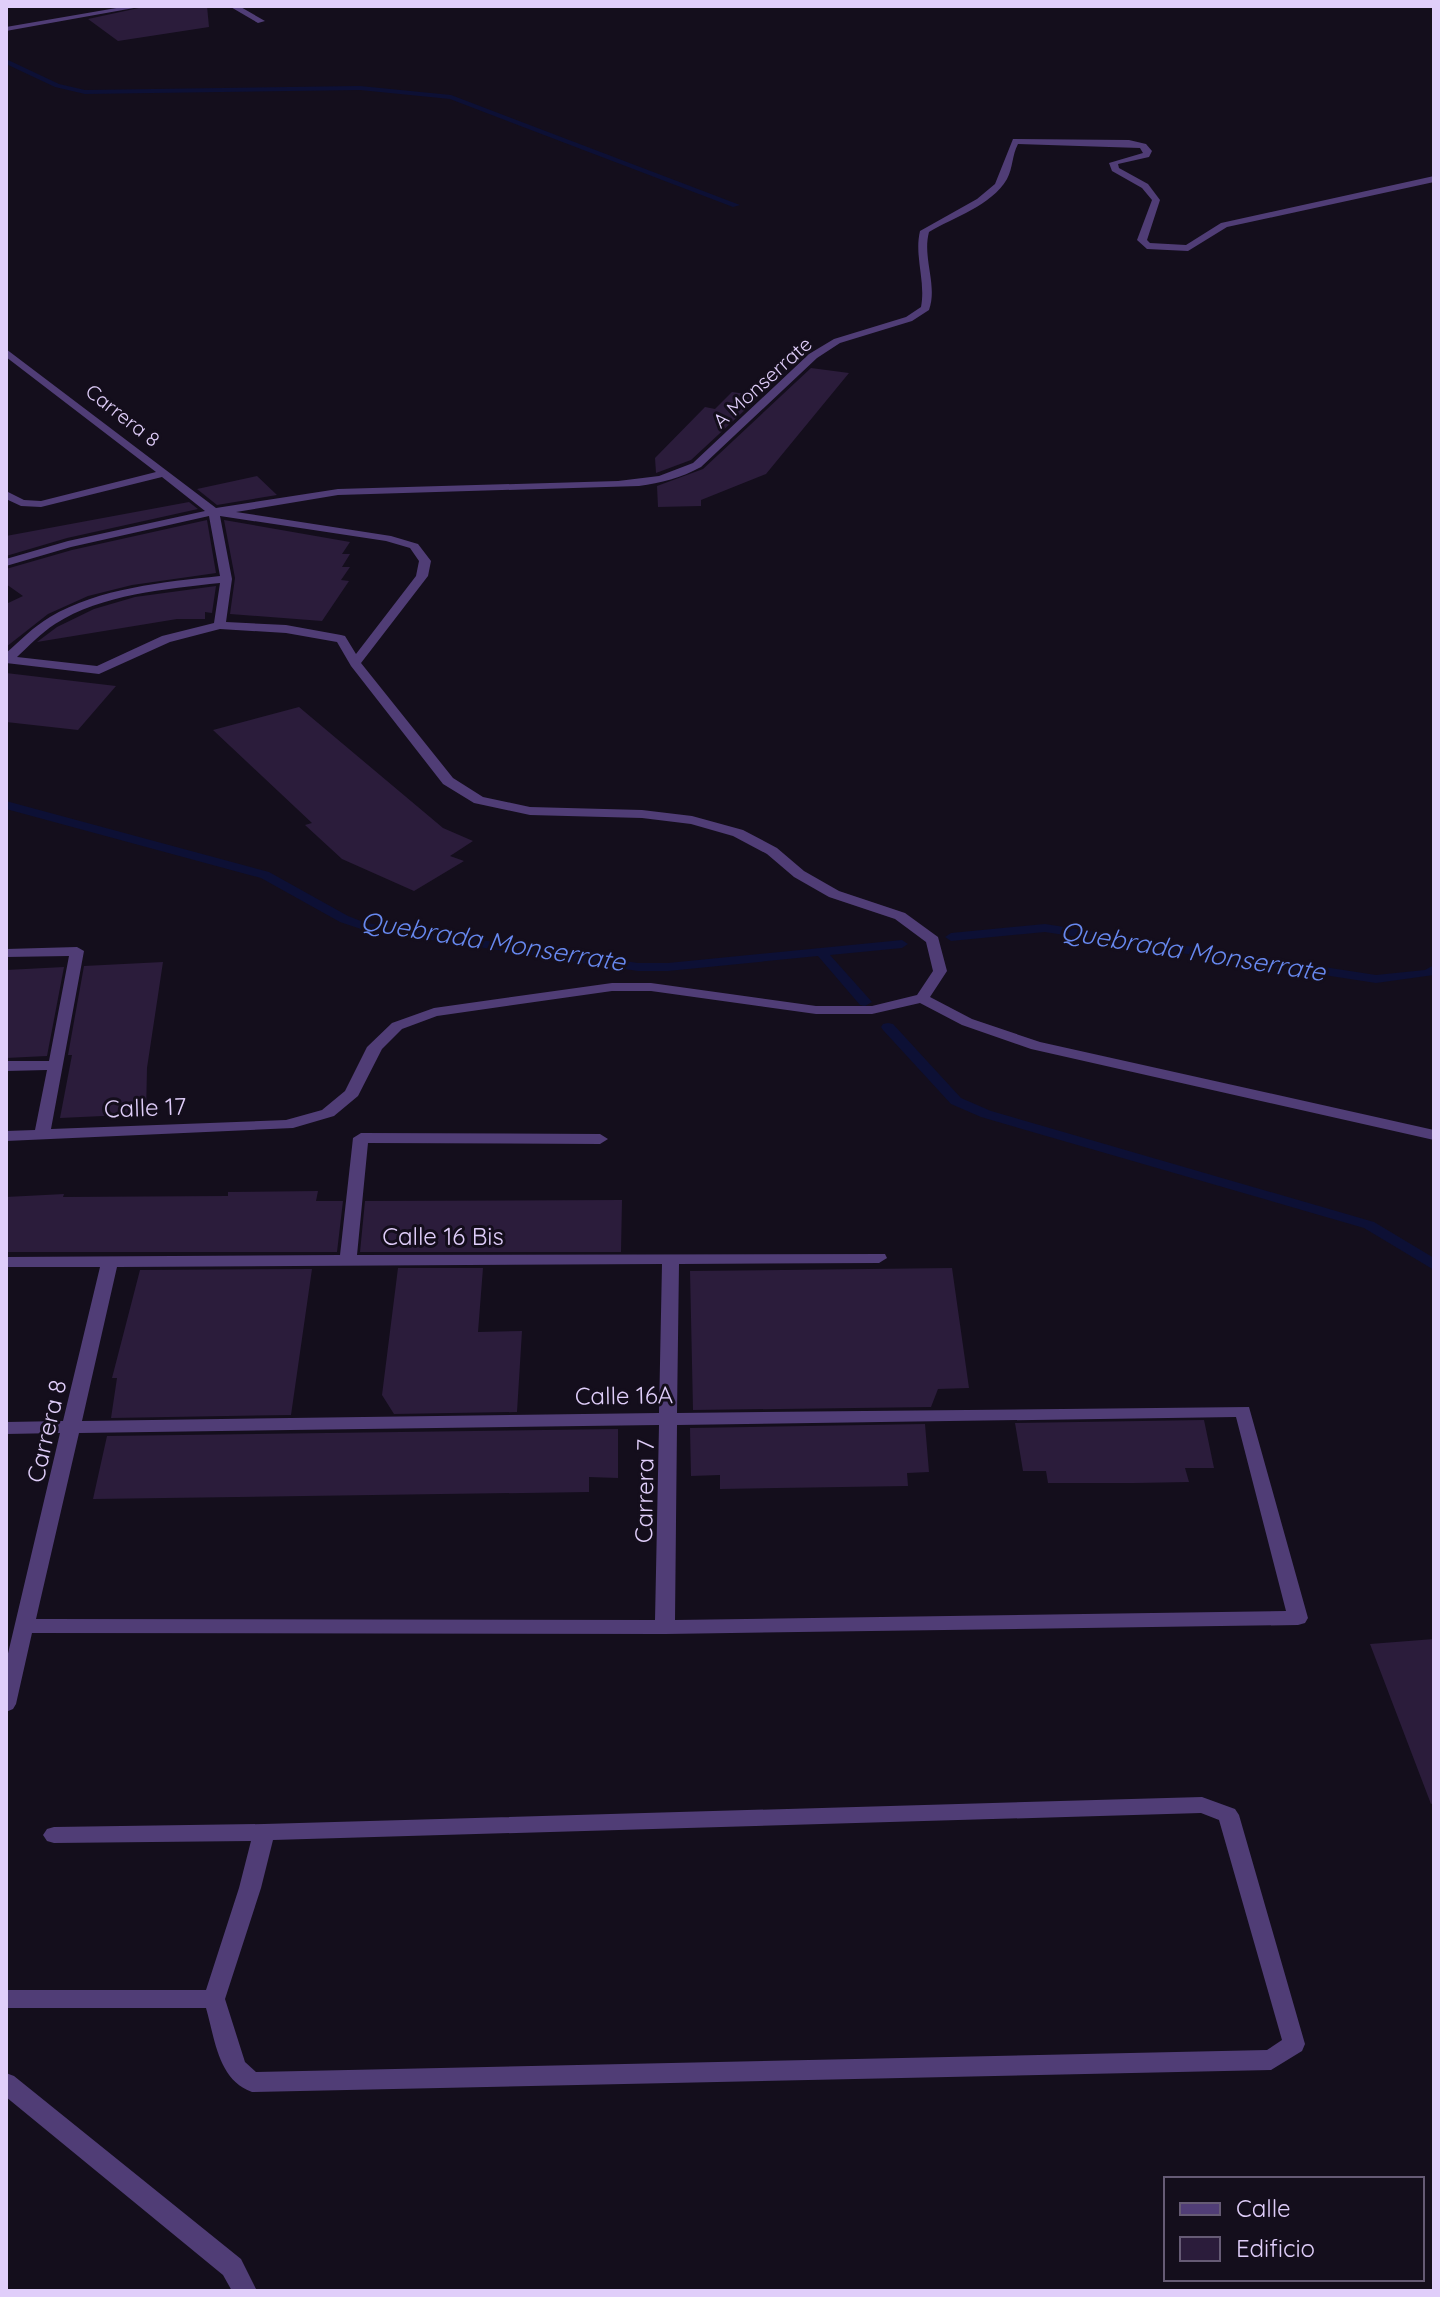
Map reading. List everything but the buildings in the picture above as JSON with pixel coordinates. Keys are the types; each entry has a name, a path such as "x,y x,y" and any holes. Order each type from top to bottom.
{"street":[{"path":"6,29 141,6"},
{"path":"233,6 261,21"},
{"name":"A Monserrate","path":"214,512 338,492 630,484 655,482 680,475 697,465 813,356 837,341 909,319 926,308 929,297 920,245 925,231 995,189 1004,178 1012,145 1016,141 1115,142 1143,146 1148,151 1146,155 1113,163 1115,169 1154,193 1156,200 1142,240 1147,246 1168,249 1188,248 1224,225 1256,216 1434,179"},
{"name":"Carrera 8","path":"6,352 214,512"},
{"path":"6,494 21,503 41,504 162,474"},
{"path":"214,512 226,579 220,625"},
{"path":"6,563 68,544 214,512 387,538 414,546 425,561 422,576 355,663"},
{"path":"6,659 57,618 108,598 171,585 226,579"},
{"path":"6,659 99,670 166,639 220,625 286,629 341,639 355,663 448,781 479,800 530,811 642,814 692,820 723,829 772,851 799,874 834,894 900,916 933,940 940,971 922,998 967,1022 1036,1046 1434,1135"},
{"path":"6,953 77,951 42,1136"},
{"name":"Calle 17","path":"6,1136 287,1125 328,1113 352,1093 375,1047 397,1026 434,1012 612,987 651,987 816,1010 872,1010 922,998"},
{"path":"6,1066 55,1065"},
{"path":"348,1260 361,1138 600,1139"},
{"name":"Calle 16 Bis","path":"6,1262 879,1258"},
{"name":"Carrera 7","path":"665,1627 671,1259"},
{"name":"Carrera 8","path":"6,1704 110,1261"},
{"name":"Calle 16A","path":"6,1428 1243,1411 1298,1618 665,1627"},
{"path":"26,1626 665,1627"},
{"path":"54,1835 264,1832 1202,1805 1228,1815 1294,2044 1271,2060 252,2082 235,2068 214,1999 250,1888 264,1832"},
{"path":"6,1999 214,1999"},
{"path":"6,2083 232,2267 245,2291"}],"waterway":[{"path":"6,61 57,86 85,92 360,88 451,97 736,205"},
{"name":"Quebrada Monserrate","path":"6,805 265,875 344,919 364,926 638,967 668,967 902,944"},
{"name":"Quebrada Monserrate","path":"951,937 1045,928 1376,979 1429,973 1434,969"},
{"path":"822,953 865,1002"},
{"path":"888,1027 956,1101 986,1114 1369,1225 1434,1265"}]}
